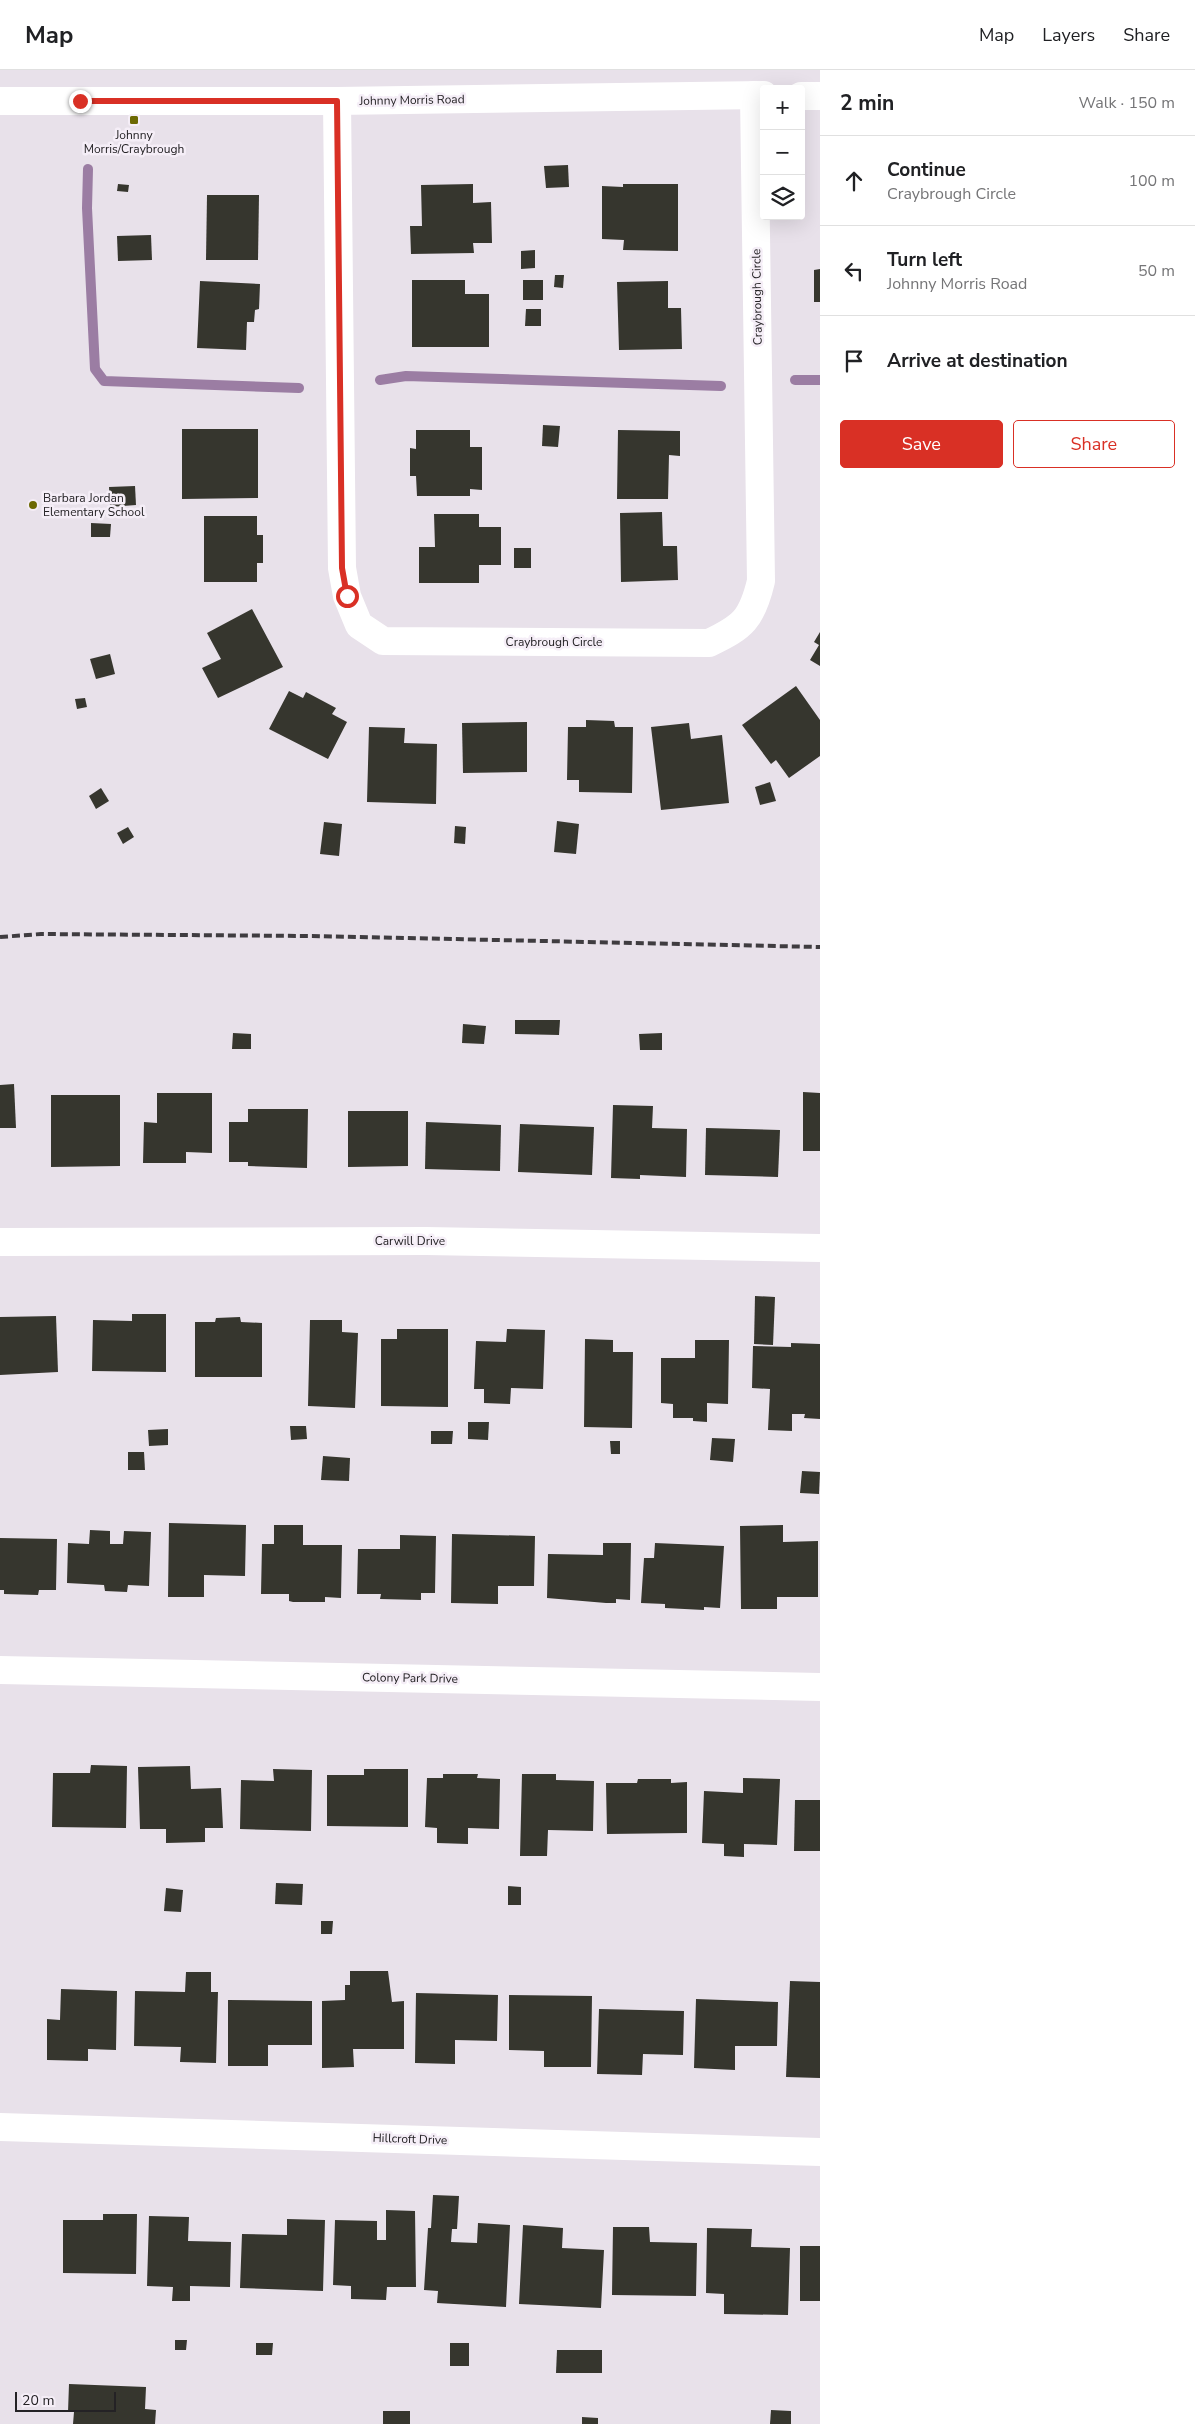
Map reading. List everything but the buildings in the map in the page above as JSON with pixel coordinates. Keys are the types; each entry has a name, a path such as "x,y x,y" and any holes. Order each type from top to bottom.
{"street":[{"name":"Johnny Morris Road","path":"0,101 337,101 759,95"},
{"name":"Craybrough Circle","path":"337,101 342,568 347,596 359,625 383,641 708,643 735,630 755,608 760,582 759,95"},
{"path":"805,96 820,96"},
{"name":"Carwill Drive","path":"0,1242 426,1241 820,1248"},
{"name":"Colony Park Drive","path":"0,1670 820,1687"},
{"name":"Hillcroft Drive","path":"0,2127 820,2152"}],"waterway":[{"path":"88,169 87,208 95,369 104,381 299,388"},
{"path":"380,380 406,376 721,386"},
{"path":"795,380 820,380"}],"railway":[{"path":"0,937 41,934 312,936 820,947"}],"place":[{"name":"Johnny Morris/Craybrough","path":"134,120"},
{"name":"Barbara Jordan Elementary School","path":"33,505"}],"route":[{"path":"80,101 337,101 342,568 347,596"}]}
